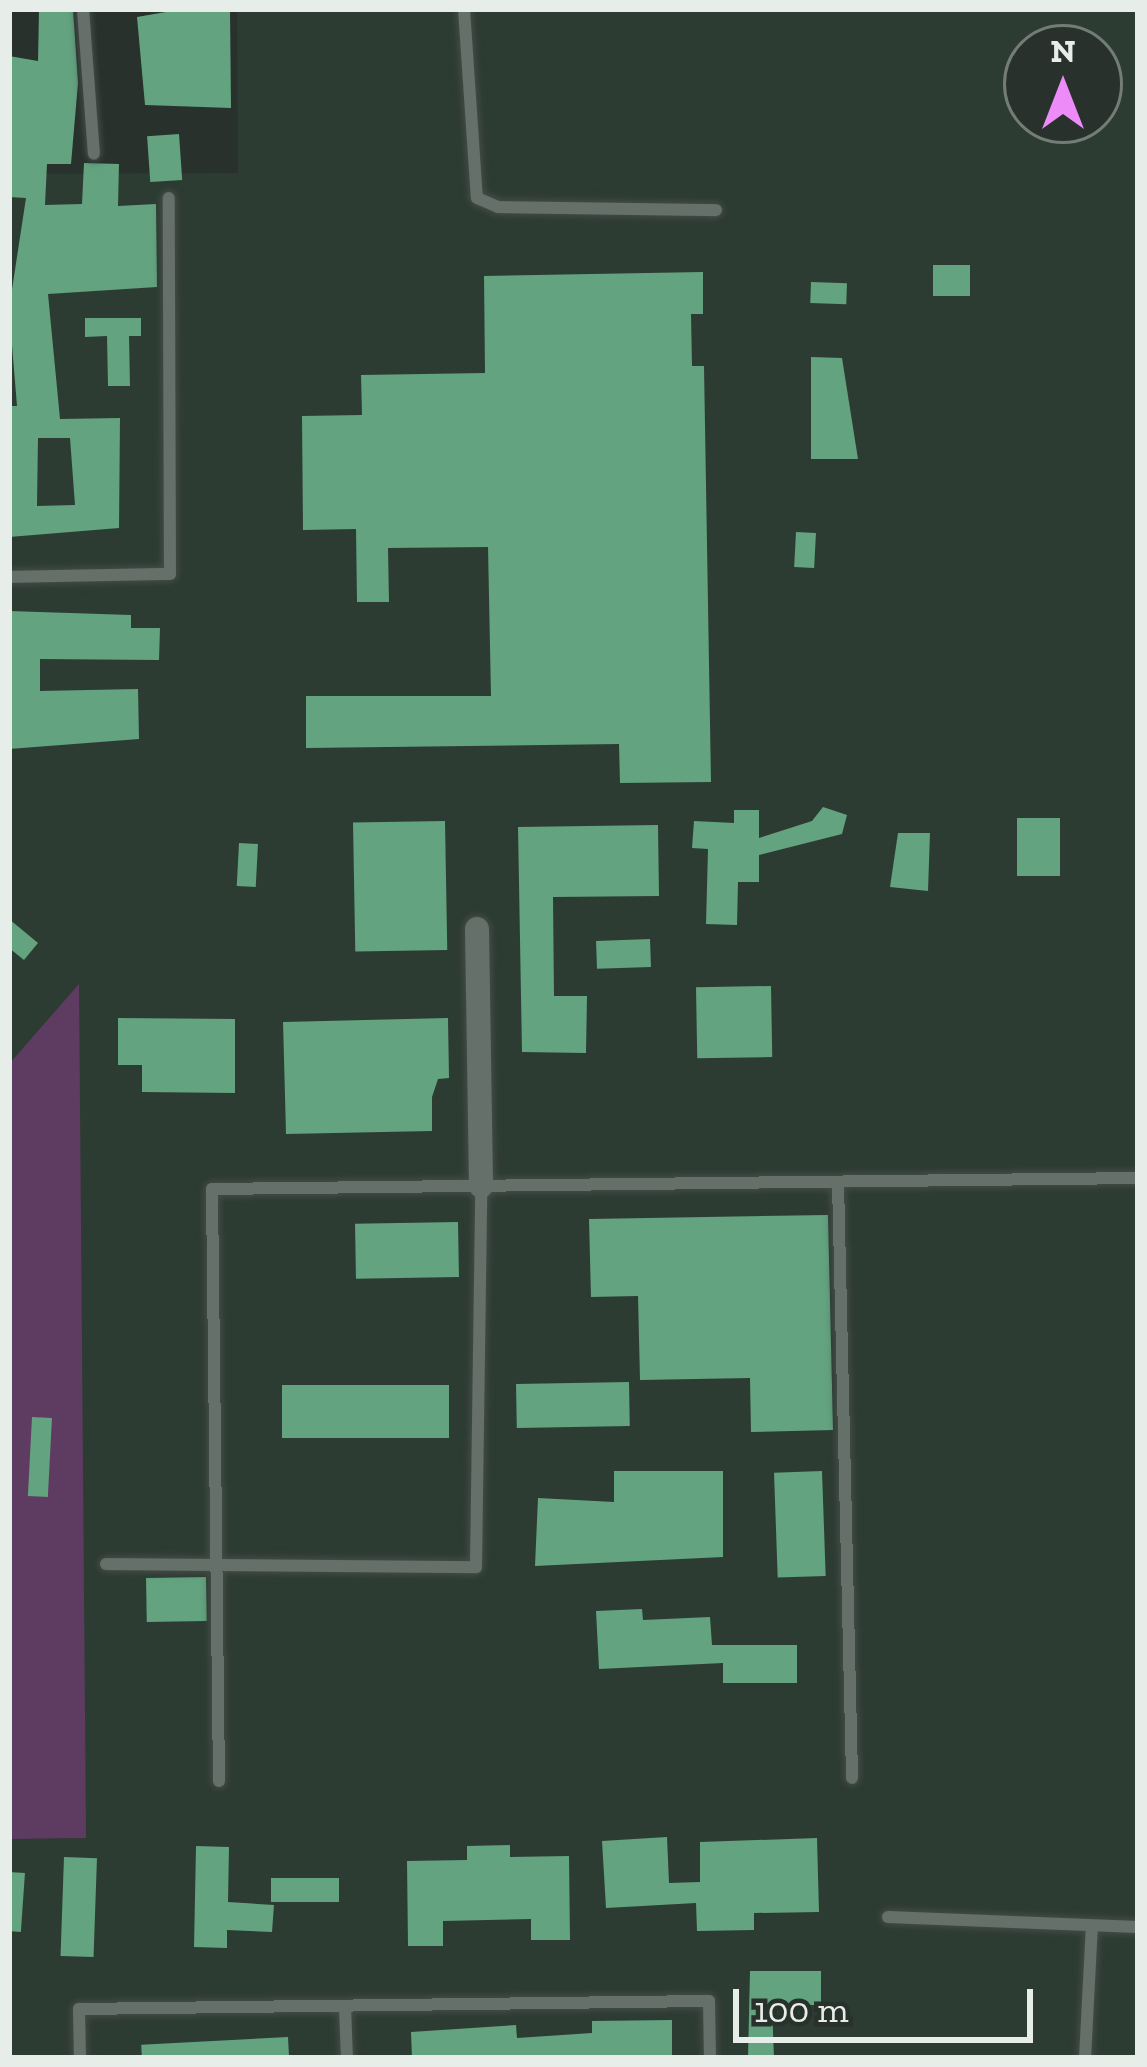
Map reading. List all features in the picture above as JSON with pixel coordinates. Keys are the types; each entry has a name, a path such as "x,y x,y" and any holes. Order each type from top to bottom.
{"street":[{"path":"477,929 481,1186"}],"lane":[{"path":"83,9 94,154"},
{"path":"464,9 477,198 498,207 716,210"},
{"path":"9,577 170,574 169,198"},
{"path":"219,1781 212,1190 1138,1178"},
{"path":"838,1182 851,1778"},
{"path":"106,1564 476,1567 481,1186"},
{"path":"888,1917 1138,1928"},
{"path":"1085,2058 1092,1926"},
{"path":"80,2058 79,2009 709,2001 710,2058"},
{"path":"345,2007 347,2058"}],"shaded area":[{"path":"237,9 1138,9 1138,2058 9,2058 9,1839 85,1838 78,986 9,1064 9,174 238,173"},
{"path":"79,984 86,1838 9,1839 9,1064"}],"building":[{"path":"39,9 73,9 78,83 71,164 47,164 45,205 82,204 84,163 119,164 118,206 156,204 157,287 48,294 60,419 120,418 119,528 9,537 9,406 17,406 9,309 26,198 9,197 9,56 38,61","holes":["38,438 70,438 75,505 37,506"]},
{"path":"183,9 230,9 231,108 145,105 137,17"},
{"path":"179,134 182,180 150,182 147,136"},
{"path":"933,265 970,265 970,296 933,296"},
{"path":"703,272 703,314 691,314 692,366 704,366 711,782 620,783 619,744 306,748 306,696 491,696 488,547 388,548 389,602 357,602 356,529 303,530 302,416 362,415 361,375 485,373 484,276"},
{"path":"811,282 847,283 846,304 810,303"},
{"path":"85,318 141,318 141,336 129,336 130,386 108,386 107,336 85,337"},
{"path":"811,357 842,358 858,459 811,459"},
{"path":"796,532 816,533 814,568 794,567"},
{"path":"9,611 131,615 131,628 160,628 159,660 40,659 40,691 138,689 139,739 9,749"},
{"path":"823,807 847,815 842,834 759,855 759,882 738,882 737,925 706,924 708,849 692,848 694,821 734,823 734,810 759,810 759,838 812,821"},
{"path":"1017,818 1060,818 1060,876 1017,876"},
{"path":"445,821 447,950 355,952 353,823"},
{"path":"658,825 659,896 553,897 554,996 587,996 586,1053 522,1052 518,827"},
{"path":"898,833 930,833 928,891 890,887"},
{"path":"239,843 258,844 256,887 237,886"},
{"path":"9,919 38,943 24,960 9,948"},
{"path":"650,939 651,967 597,969 596,941"},
{"path":"771,986 772,1057 697,1058 696,987"},
{"path":"118,1018 235,1019 235,1093 142,1092 142,1065 118,1065"},
{"path":"448,1018 449,1078 438,1079 432,1097 432,1131 286,1134 283,1022"},
{"path":"828,1215 833,1430 751,1432 750,1378 640,1380 638,1296 591,1297 589,1219"},
{"path":"458,1222 459,1277 356,1279 355,1224"},
{"path":"629,1382 630,1426 517,1428 516,1384"},
{"path":"282,1385 449,1385 449,1438 282,1438"},
{"path":"32,1417 52,1418 48,1497 28,1496"},
{"path":"614,1471 723,1471 723,1557 535,1566 538,1498 614,1502"},
{"path":"822,1471 826,1576 778,1578 774,1473"},
{"path":"206,1577 207,1621 147,1622 146,1578"},
{"path":"642,1609 643,1620 710,1617 712,1645 797,1645 797,1683 723,1683 723,1663 599,1669 596,1611"},
{"path":"667,1837 669,1883 700,1882 700,1842 817,1838 819,1912 754,1913 754,1930 697,1931 696,1903 606,1908 602,1841"},
{"path":"510,1845 510,1857 569,1856 570,1940 531,1940 531,1919 443,1921 443,1946 408,1946 407,1861 467,1860 467,1846"},
{"path":"196,1846 229,1847 228,1902 274,1905 272,1932 227,1930 227,1948 194,1947"},
{"path":"64,1857 97,1858 94,1957 61,1956"},
{"path":"9,1872 25,1873 21,1932 9,1931"},
{"path":"271,1878 339,1878 339,1902 271,1902"},
{"path":"750,1971 821,1971 821,2005 772,2005 774,2058 748,2058"},
{"path":"672,2020 672,2058 412,2058 411,2032 516,2025 517,2038 592,2033 592,2021"},
{"path":"288,2037 289,2058 142,2058 141,2045"}]}
